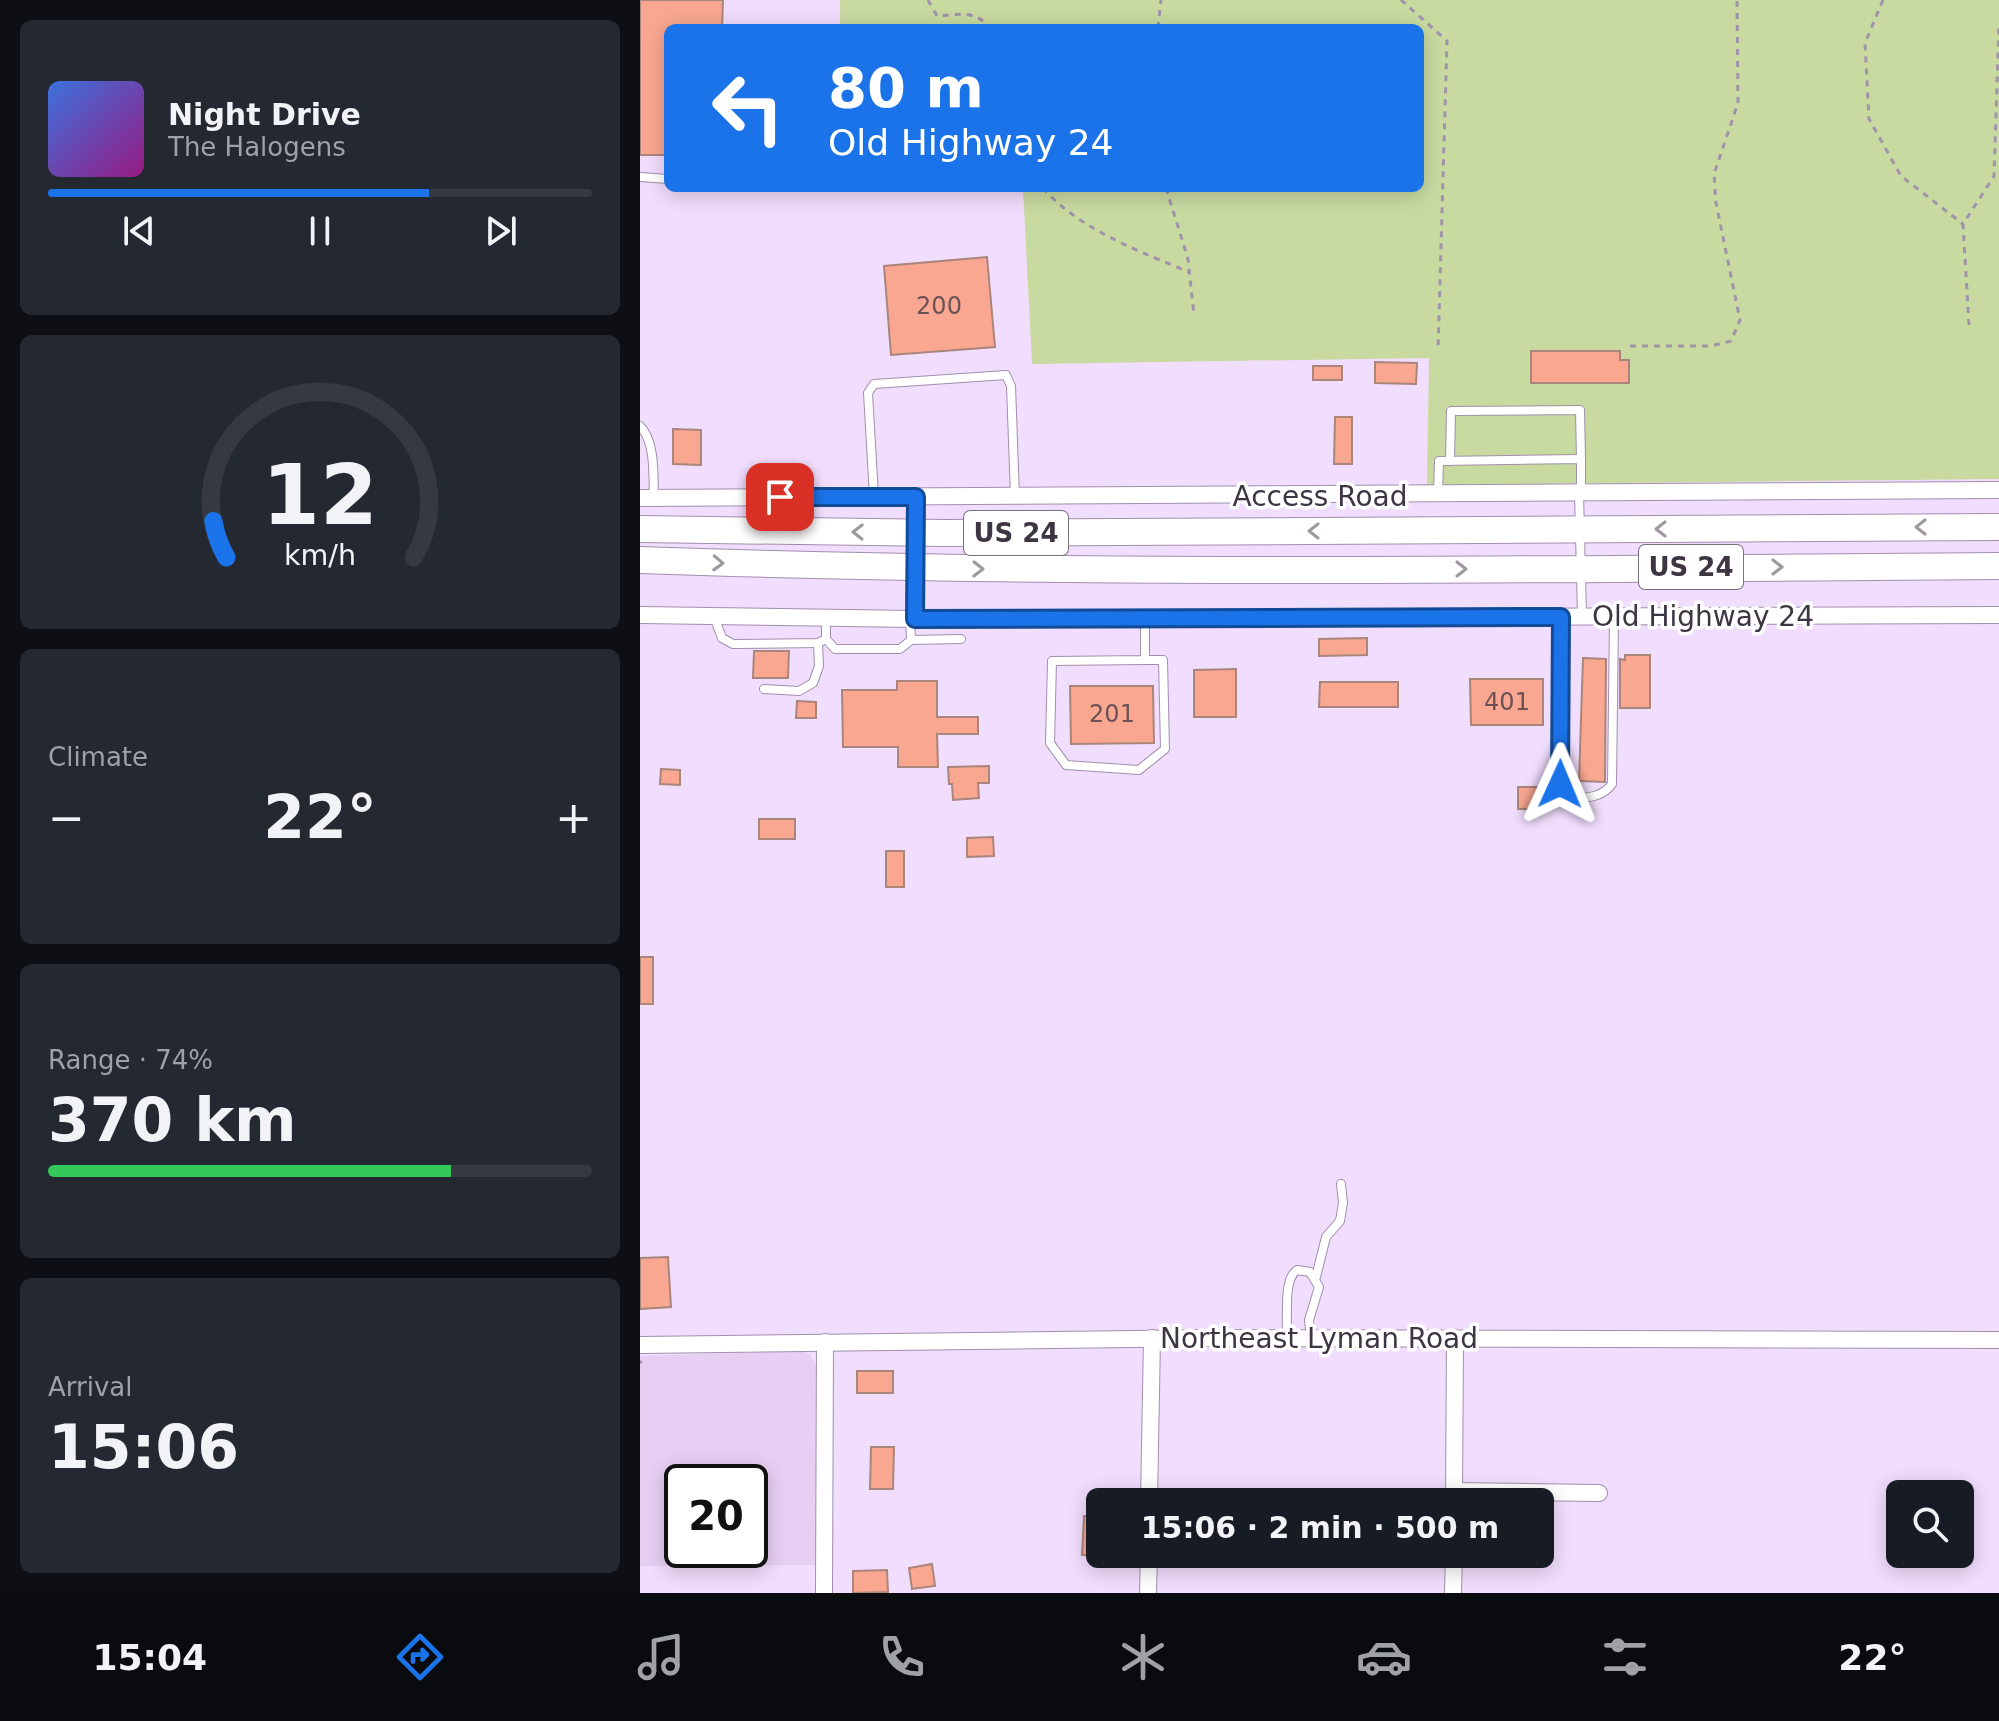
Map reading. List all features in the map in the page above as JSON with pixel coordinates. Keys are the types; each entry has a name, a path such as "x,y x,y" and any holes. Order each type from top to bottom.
{"highway":[{"name":"US 24","path":"640,529 916,533 1999,527"},
{"name":"US 24","path":"640,560 916,568 1999,566"}],"street":[{"name":"Access Road","path":"647,498 1999,490"},
{"name":"Old Highway 24","path":"640,615 913,618 1999,615"},
{"name":"Northeast Lyman Road","path":"640,1345 1152,1338 1999,1340"},
{"path":"1149,1488 1152,1338"},
{"path":"1454,1488 1455,1338"},
{"path":"824,1593 825,1342"},
{"path":"1554,1494 1599,1493"},
{"path":"1148,1593 1149,1568"},
{"path":"1453,1593 1454,1568"}],"lane":[{"path":"640,177 664,179"},
{"path":"874,497 868,393 874,384 1006,375 1011,386 1015,497"},
{"path":"1450,461 1451,411 1580,410 1582,617"},
{"path":"640,426 645,431 652,453 647,498"},
{"path":"1438,495 1439,461 1581,459"},
{"path":"911,640 916,568 916,497"},
{"path":"714,616 722,638 733,644 822,641 835,649 900,649 911,640 961,639"},
{"path":"764,689 799,691 813,683 819,666 826,617"},
{"path":"1561,617 1560,784 1570,798 1588,798 1606,791 1612,784 1614,617"},
{"path":"937,618 938,639"},
{"path":"1145,618 1145,660"},
{"path":"1145,660 1163,660 1165,749 1139,770 1066,765 1050,743 1052,661 1145,660"},
{"path":"1311,1338 1309,1320 1319,1287 1316,1277 1326,1237 1340,1221 1343,1203 1341,1184"},
{"path":"1286,1338 1291,1274 1297,1270 1310,1272 1316,1277"}],"path":[{"path":"928,0 937,16 973,14 986,24"},
{"path":"1158,24 1161,0"},
{"path":"1401,0 1447,41 1438,350"},
{"path":"1630,346 1711,346 1731,341 1740,320 1716,203 1714,174 1738,103 1737,0"},
{"path":"1883,0 1865,43 1869,119 1901,176 1963,224"},
{"path":"1969,325 1963,224 1994,176 1999,24"},
{"path":"1048,192 1079,218 1120,242 1189,272"},
{"path":"1167,192 1188,259 1194,315"}],"shaded area":[{"path":"803,1351 810,1355 816,1366 816,1565 768,1565 768,1464 664,1464 664,1566 640,1566 640,1356"}],"green space":[{"path":"840,0 1999,0 1999,479 1427,485 1429,358 1032,364 1023,192 1424,192 1424,24 840,24"}],"building":[{"path":"640,0 723,0 722,24 664,24 664,155 640,155"},
{"path":"987,257 995,347 891,355 884,266"},
{"path":"1531,351 1620,351 1620,360 1629,360 1629,383 1531,383"},
{"path":"1375,362 1417,363 1416,384 1375,383"},
{"path":"1313,366 1342,366 1342,380 1313,380"},
{"path":"1335,417 1352,417 1352,464 1334,464"},
{"path":"673,429 701,430 701,465 673,464"},
{"path":"1367,638 1367,655 1319,656 1319,639"},
{"path":"754,651 789,651 788,678 753,678"},
{"path":"1625,655 1650,655 1650,708 1620,708 1620,659 1625,660"},
{"path":"1583,658 1606,659 1605,782 1579,781"},
{"path":"1236,669 1236,717 1194,717 1194,670"},
{"path":"1470,679 1543,679 1543,725 1471,725"},
{"path":"897,681 937,681 937,717 978,717 978,734 937,734 938,767 898,767 898,747 843,747 842,690 897,690"},
{"path":"1320,682 1398,682 1398,707 1319,707"},
{"path":"1070,686 1153,686 1154,743 1071,744"},
{"path":"797,701 816,702 816,718 796,718"},
{"path":"989,766 989,783 978,783 979,798 953,800 948,767"},
{"path":"661,769 680,770 680,785 660,784"},
{"path":"1518,787 1540,787 1540,809 1518,809"},
{"path":"759,819 795,819 795,839 759,839"},
{"path":"993,837 994,856 967,857 967,838"},
{"path":"886,851 904,851 904,887 886,887"},
{"path":"640,957 653,957 653,1004 640,1004"},
{"path":"668,1257 671,1307 640,1309 640,1258"},
{"path":"857,1371 893,1371 893,1393 857,1393"},
{"path":"871,1447 894,1447 893,1489 870,1489"},
{"path":"1084,1516 1086,1516 1086,1555 1082,1555"},
{"path":"932,1564 935,1586 912,1589 909,1568"},
{"path":"887,1570 888,1592 853,1593 853,1571"}],"route":[{"path":"780,497 916,497 915,619 1561,617 1560,784"}]}
